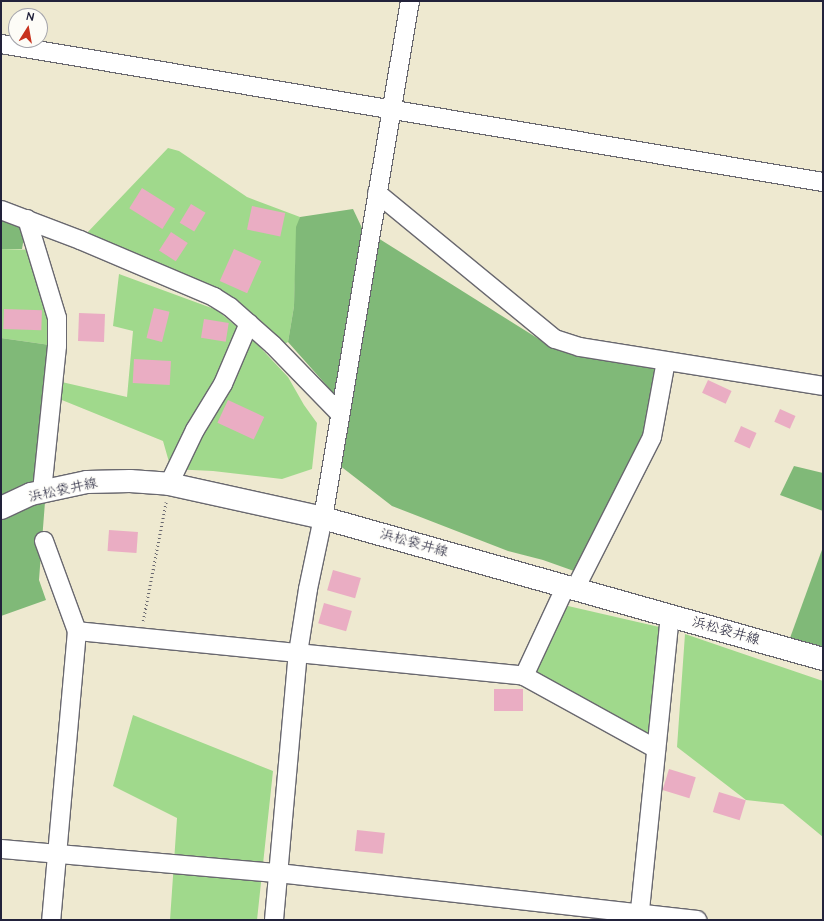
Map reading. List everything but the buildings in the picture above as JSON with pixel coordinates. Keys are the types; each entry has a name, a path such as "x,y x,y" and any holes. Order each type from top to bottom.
{"main road":[{"name":"浜松袋井線","path":"1,508 31,494 87,482 130,481 170,484 323,518 823,658"}],"street":[{"path":"274,920 298,653 308,589 323,518 410,1"},
{"path":"1,44 823,182"},
{"path":"377,193 555,339 580,347 823,386"},
{"path":"1,210 27,219 214,296 249,323 340,414"},
{"path":"27,219 57,318 57,346 42,491"},
{"path":"170,484 195,430 223,384 249,323"},
{"path":"524,676 652,437 666,361"},
{"path":"44,541 77,631 51,920"},
{"path":"639,917 670,615"},
{"path":"77,631 524,676 656,749"},
{"path":"1,849 278,873 639,917 697,920"}],"path":[{"path":"140,637 170,484"}],"green space":[{"path":"168,148 179,151 247,197 300,217 296,252 294,306 288,342 276,349 236,299 85,235"},
{"path":"353,209 362,228 550,346 661,369 646,442 574,571 543,560 508,551 392,506 330,458 328,387 288,342 294,306 296,227 300,217"},
{"path":"1,210 27,219 22,249 1,249"},
{"path":"1,249 37,250 57,346 1,338"},
{"path":"119,274 217,310 256,343 288,377 304,405 317,423 312,469 282,479 213,471 171,469 163,441 52,396 53,380 127,397 133,331 113,326"},
{"path":"1,338 57,346 39,580 46,600 1,616"},
{"path":"794,466 823,473 823,511 780,495"},
{"path":"823,547 823,648 790,638"},
{"path":"568,606 668,629 657,738 524,676"},
{"path":"685,634 823,681 823,837 783,804 746,800 677,747"},
{"path":"133,715 273,771 257,920 170,920 177,818 113,786"}]}
